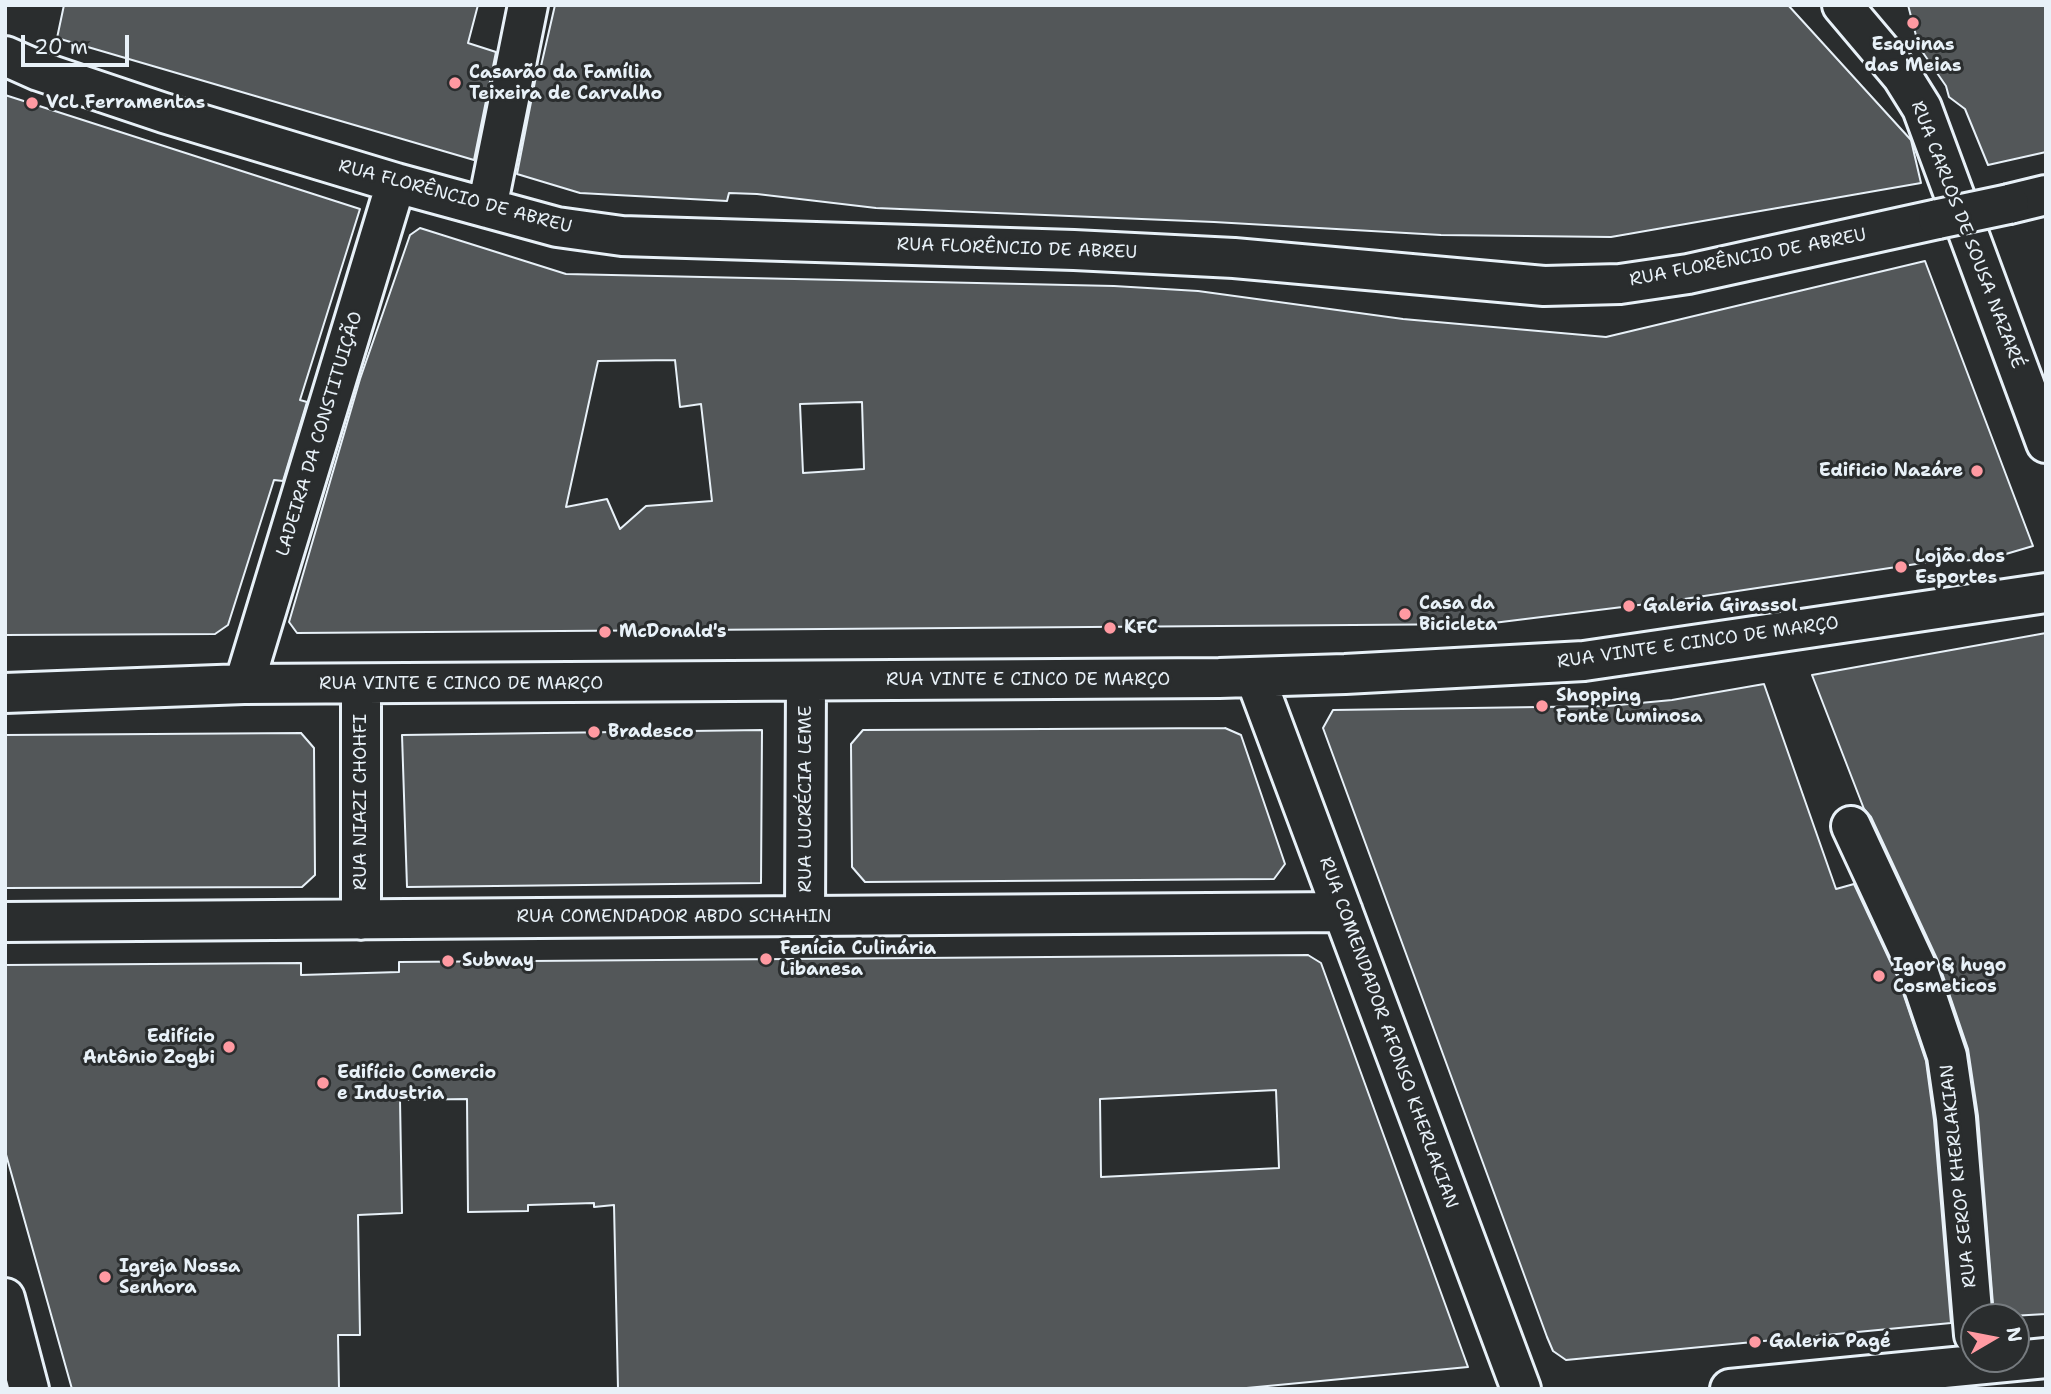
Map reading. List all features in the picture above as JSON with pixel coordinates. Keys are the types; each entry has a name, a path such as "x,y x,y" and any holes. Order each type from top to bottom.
{"street":[{"path":"487,208 528,5"},
{"name":"RUA CARLOS DE SOUSA NAZARÉ","path":"1842,5 1902,76 1922,108 2046,443"},
{"name":"RUA FLORÊNCIO DE ABREU","path":"5,56 39,71 164,113 396,183 557,227 622,236 1015,247 1194,256 1544,286 1620,284 1688,274 2046,195"},
{"name":"LADEIRA DA CONSTITUIÇÃO","path":"244,684 396,183"},
{"name":"RUA VINTE E CINCO DE MARÇO","path":"5,693 244,684 1255,677 1584,661 2046,593"},
{"name":"RUA COMENDADOR AFONSO KHERLAKIAN","path":"1255,677 1521,1389"},
{"name":"RUA LUCRÉCIA LEME","path":"805,916 806,681"},
{"name":"RUA NIAZI CHOHFI","path":"361,684 361,920"},
{"name":"RUA SEROP KHERLAKIAN","path":"1851,826 1918,970 1947,1056 1956,1118 1972,1303"},
{"name":"RUA COMENDADOR ABDO SCHAHIN","path":"5,922 1343,912"},
{"path":"7,1309 29,1389"},
{"path":"1730,1389 1960,1355"}],"building":[{"path":"64,5 478,5 468,43 496,52 474,160 57,38"},
{"path":"555,5 1788,5 1911,140 1921,183 1611,237 1441,235 1214,222 876,208 757,194 729,193 727,201 580,193 517,174 538,66 541,66"},
{"path":"1908,5 2046,5 2046,152 1988,165 1965,109 1949,97 1946,86 1919,47"},
{"path":"5,95 360,209 300,400 307,402 283,481 274,480 228,625 215,634 5,635"},
{"path":"420,228 566,274 1114,286 1198,291 1403,319 1606,337 1925,261 2033,546 1989,559 1923,563 1671,601 1485,624 297,633 289,622 360,379 410,235","holes":["675,360 680,407 701,404 712,501 646,506 620,529 607,499 566,507 598,361","862,402 864,469 803,473 800,404"]},
{"path":"2046,633 2046,1314 2030,1315 2030,1303 1993,1303 1978,1116 1968,1049 1938,961 1871,817 1864,809 1812,675"},
{"path":"1764,684 1836,889 1854,884 1898,978 1926,1061 1934,1120 1951,1323 1566,1360 1553,1351 1547,1337 1323,728 1333,710 1608,706 1672,700"},
{"path":"1225,728 1241,735 1285,864 1274,879 865,882 852,867 851,744 863,730"},
{"path":"762,730 761,883 407,887 402,735"},
{"path":"301,733 314,748 315,875 302,887 5,888 5,735"},
{"path":"1308,955 1321,963 1468,1367 1236,1389 618,1389 614,1205 528,1205 528,1211 468,1212 467,1099 400,1100 402,1213 358,1215 360,1335 338,1335 339,1389 72,1389 5,1151 5,965 301,963 301,975 399,972 399,962","holes":["1276,1090 1279,1168 1101,1177 1100,1099"]}],"place":[{"name":"Esquinas das Meias","path":"1913,23"},
{"name":"Casarão da Família Teixeira de Carvalho","path":"455,83"},
{"name":"VCL Ferramentas","path":"32,103"},
{"name":"Edificio Nazáre","path":"1977,471"},
{"name":"Lojão dos Esportes","path":"1901,567"},
{"name":"Galeria Girassol","path":"1629,606"},
{"name":"Casa da Bicicleta","path":"1405,614"},
{"name":"KFC","path":"1110,628"},
{"name":"McDonald's","path":"605,632"},
{"name":"Shopping Fonte Luminosa","path":"1542,706"},
{"name":"Bradesco","path":"594,732"},
{"name":"Fenícia Culinária Libanesa","path":"766,959"},
{"name":"Subway","path":"448,961"},
{"name":"Igor & hugo Cosmeticos","path":"1879,976"},
{"name":"Edifício Antônio Zogbi","path":"229,1047"},
{"name":"Edifício Comercio e Industria","path":"323,1083"},
{"name":"Igreja Nossa Senhora","path":"105,1277"},
{"name":"Galeria Pagé","path":"1755,1342"}]}
